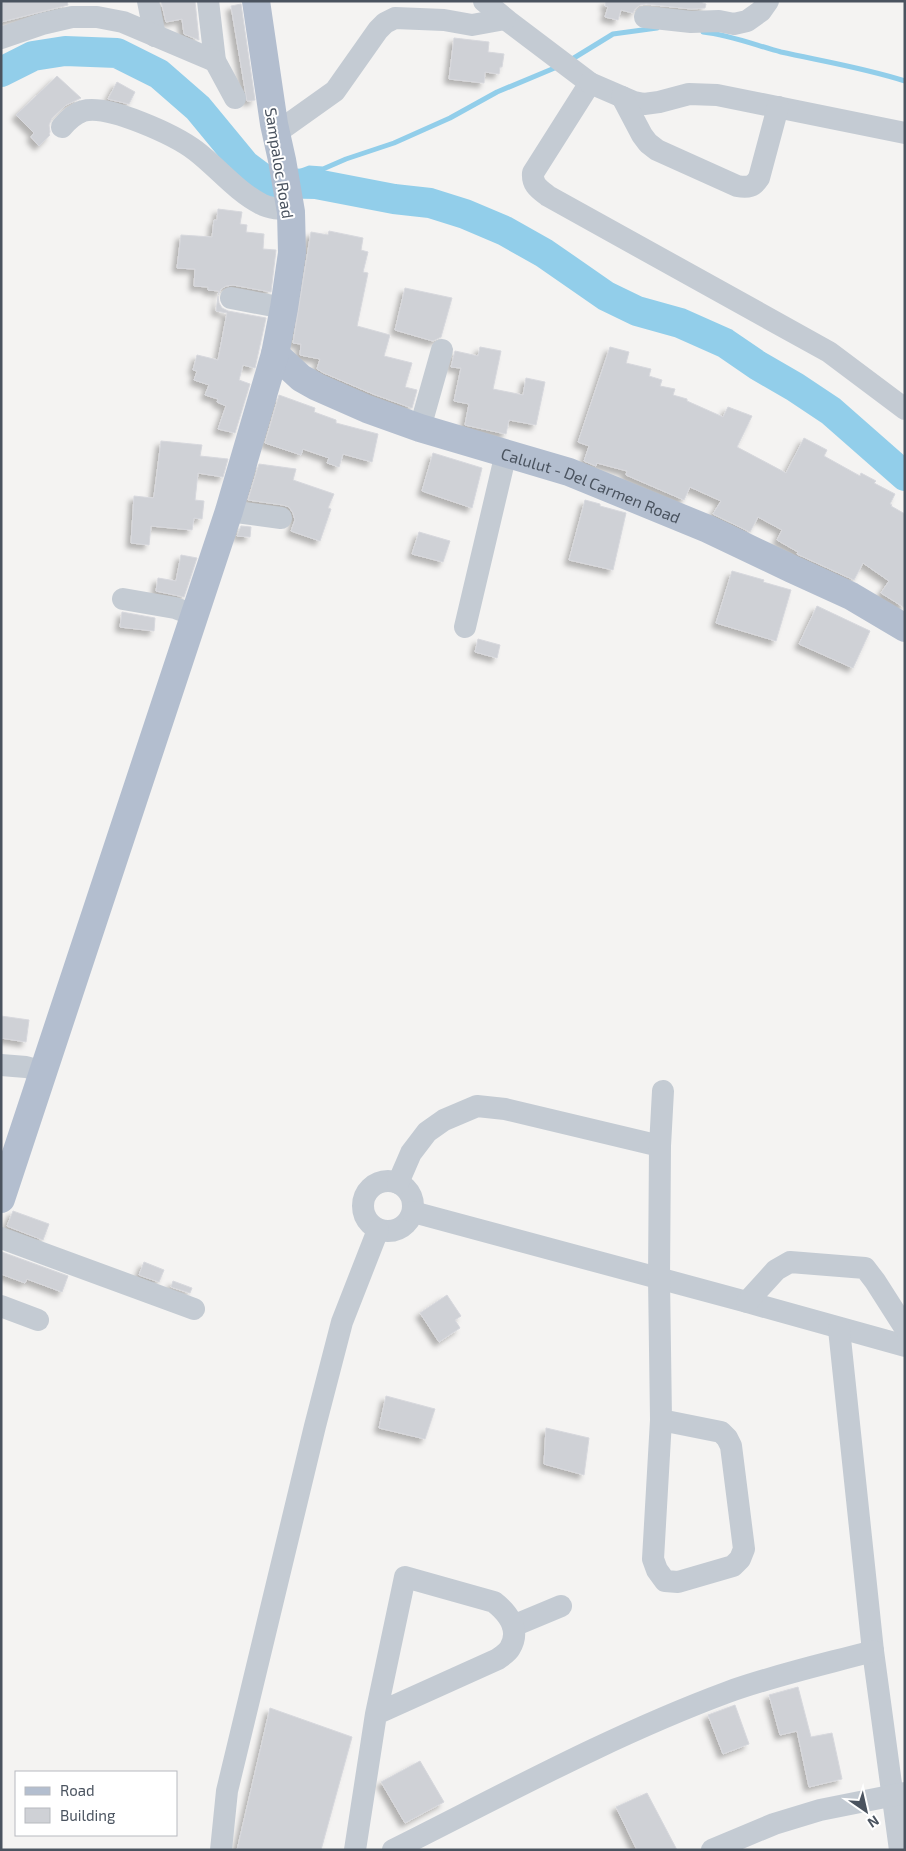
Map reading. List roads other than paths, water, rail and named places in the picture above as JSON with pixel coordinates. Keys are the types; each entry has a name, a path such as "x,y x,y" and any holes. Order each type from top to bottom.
{"main road":[{"name":"Sampaloc Road","path":"1,1199 229,511 275,354 292,253 290,205 263,57 256,1"},
{"name":"Calulut - Del Carmen Road","path":"275,354 302,378 317,387 367,409 420,428 569,472 708,529 851,596 905,628"}],"street":[{"path":"148,1 155,36"},
{"path":"208,1 215,61 235,98"},
{"path":"484,1 586,80 634,102 644,104 658,102 689,94 717,95 905,133"},
{"path":"646,17 691,22 719,21 734,24 747,21 761,11 768,1"},
{"path":"1,38 42,24 71,9 123,22 215,61"},
{"path":"276,133 335,91 378,30 385,23 395,18 444,20 472,25 507,20"},
{"path":"586,80 533,173 533,182 536,187 548,196 829,352 905,410"},
{"path":"622,97 648,144 656,150 737,186 747,188 752,186 759,178 778,107"},
{"path":"62,127 71,117 84,111 104,112 139,122 184,142 204,157 238,189 261,205 273,209 290,205"},
{"path":"231,298 284,308"},
{"path":"420,428 442,350"},
{"path":"465,627 506,453"},
{"path":"229,511 281,518"},
{"path":"124,599 175,608 194,615"},
{"path":"1,1065 26,1067 44,1072"},
{"path":"661,1420 721,1432 727,1438 731,1446 744,1549 740,1559 732,1566 678,1582 663,1590 653,1559 661,1420 659,1278 660,1146 663,1091"},
{"path":"398,1183 411,1153 427,1132 444,1120 477,1106 505,1109 660,1146"},
{"path":"385,1181 398,1183 408,1190 413,1200 413,1212 406,1225 392,1232 378,1230 368,1222 362,1210 364,1197 372,1186 385,1181"},
{"path":"413,1212 905,1346"},
{"path":"221,1850 227,1791 315,1426 342,1322 378,1230"},
{"path":"1,1238 194,1309"},
{"path":"747,1302 776,1270 790,1262 864,1268 875,1281 905,1328"},
{"path":"1,1306 38,1320"},
{"path":"839,1329 873,1651 899,1794 900,1850"},
{"path":"355,1850 376,1714 406,1577 494,1602 505,1611 513,1626 514,1638 510,1649 498,1659 376,1714"},
{"path":"513,1626 561,1606"},
{"path":"393,1850 602,1745 666,1716 730,1692 873,1651"},
{"path":"712,1850 774,1824 820,1810 899,1794"}],"waterway":[{"path":"569,61 613,34 657,28"},
{"path":"703,32 723,35 781,52 859,68 905,81"},
{"path":"1,72 33,56 65,51 117,53 159,74 198,108 245,165 269,183 316,184 394,199 430,203 465,214 505,231 544,253 606,296 637,311 680,323 725,343 831,411 905,476"},
{"path":"293,174 309,168 323,169 394,143 450,118 497,92 557,67"}]}
